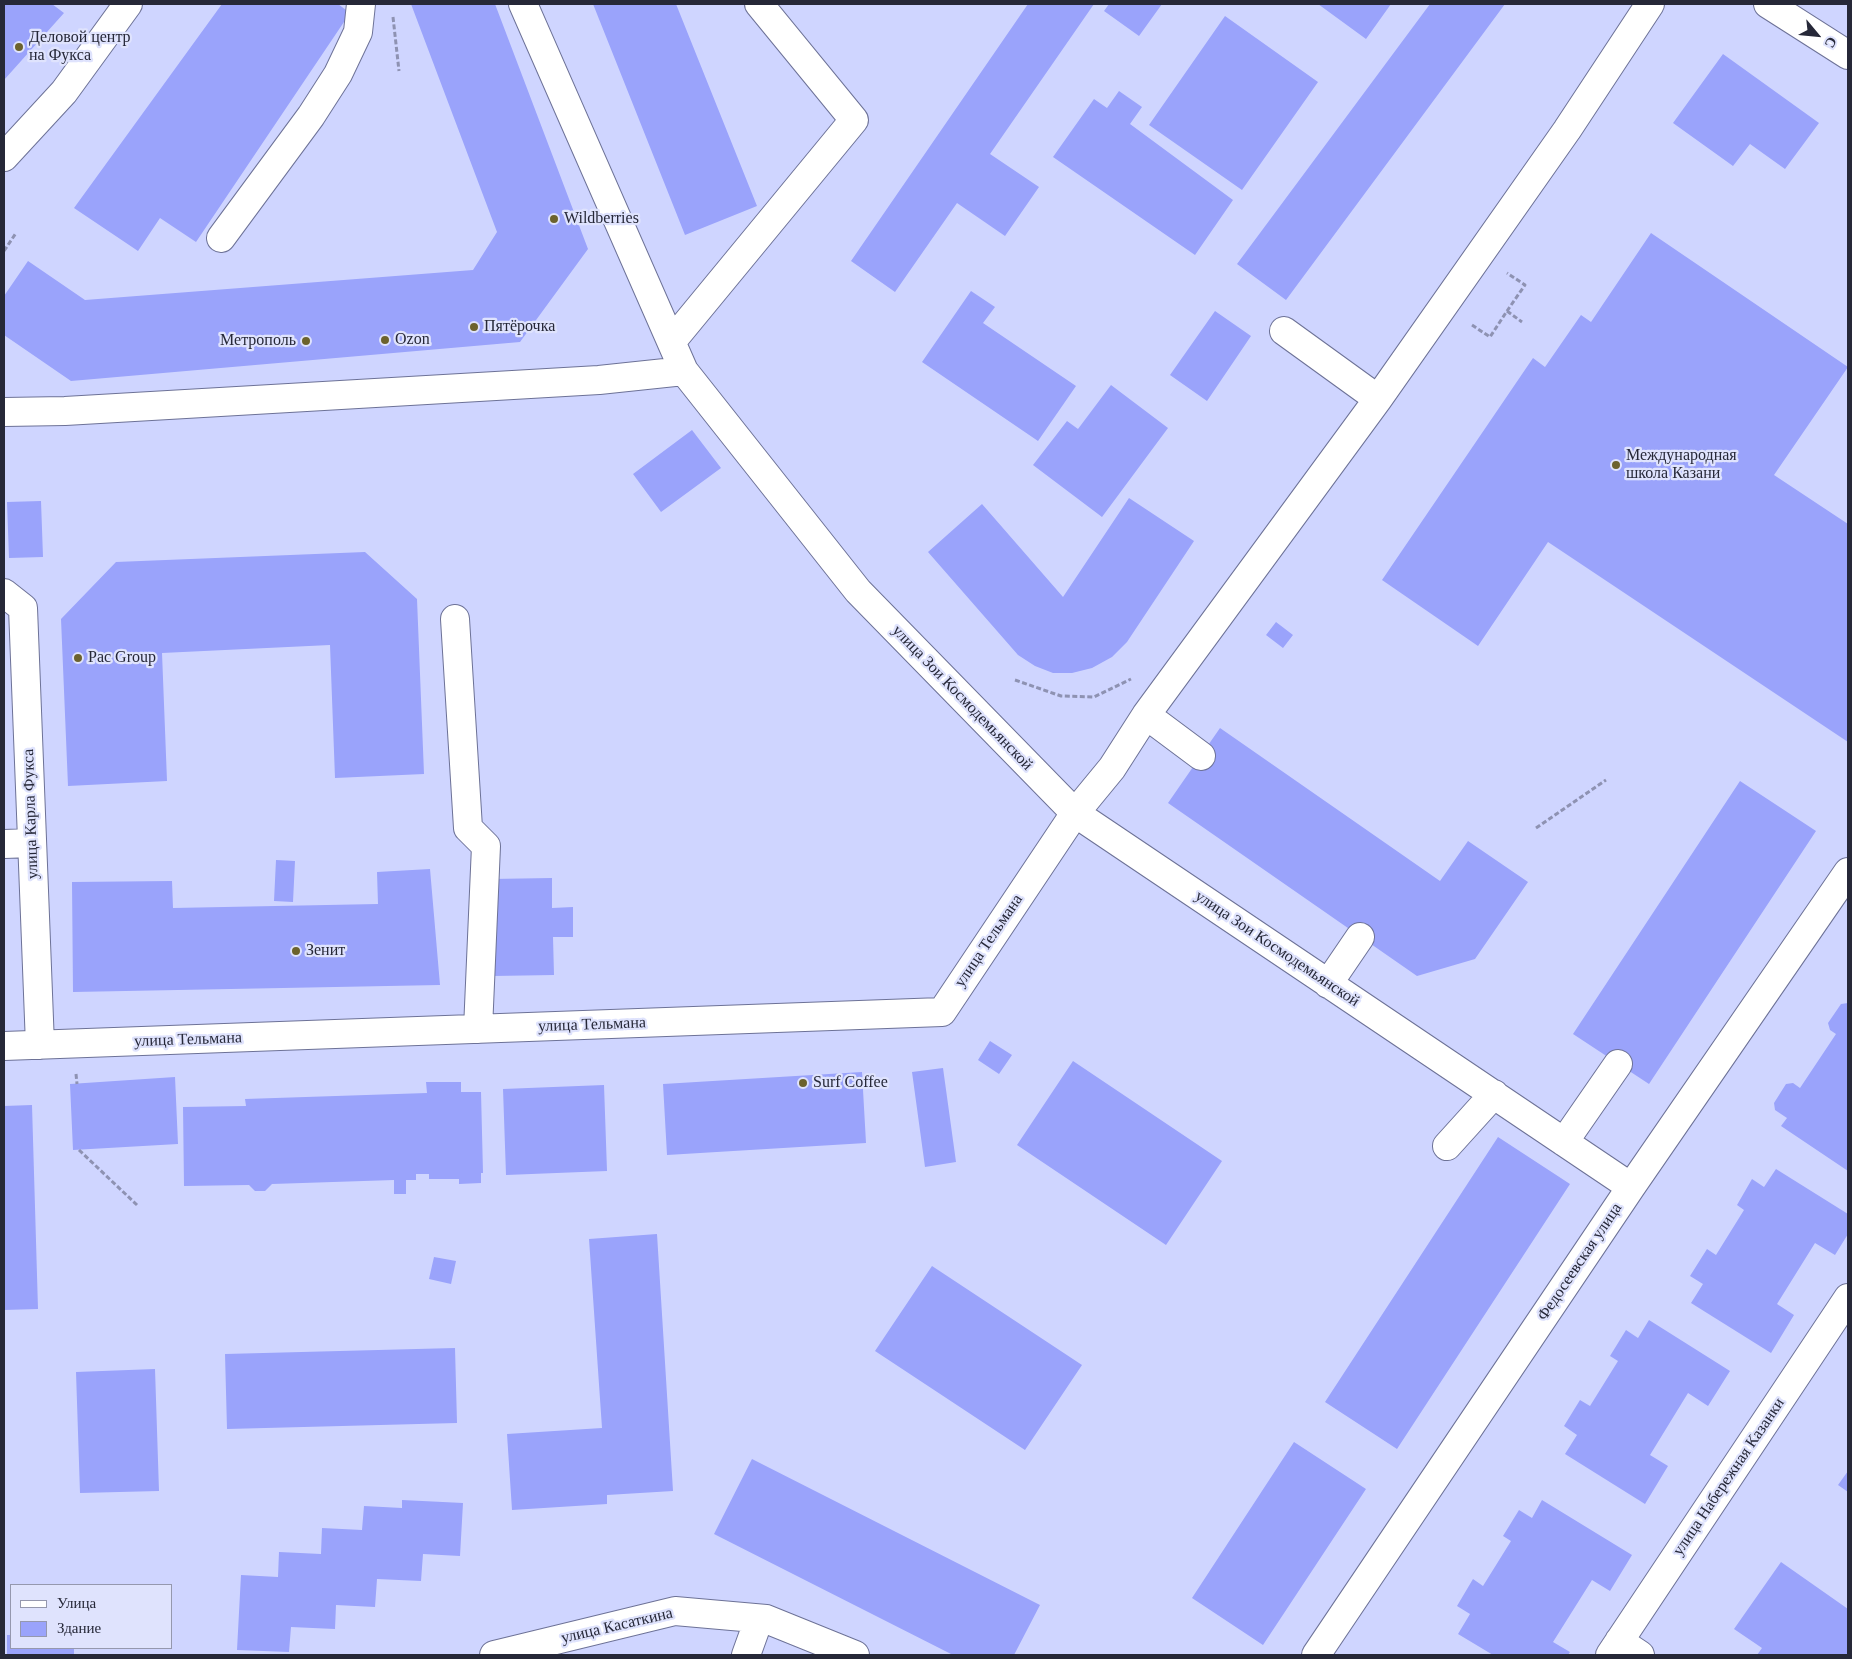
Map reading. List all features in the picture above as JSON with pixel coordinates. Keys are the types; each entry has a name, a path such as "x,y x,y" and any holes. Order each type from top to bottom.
{"street":[{"path":"4,156 64,92 128,4"},
{"path":"221,238 311,116 338,74 358,32 362,4"},
{"name":"улица Зои Космодемьянской","path":"523,4 684,371 858,591 1075,814 1631,1187"},
{"path":"672,342 854,120 758,4"},
{"path":"1075,814 1112,768 1146,715 1378,399 1568,130 1650,4"},
{"path":"1768,4 1848,54"},
{"path":"1284,331 1378,399"},
{"path":"4,412 65,411 590,381 684,371"},
{"name":"улица Карла Фукса","path":"4,593 23,608 40,1045"},
{"path":"455,619 468,828 486,846 478,1029"},
{"path":"1146,715 1201,756"},
{"name":"улица Тельмана","path":"4,1046 942,1012 1075,814"},
{"path":"4,844 32,843"},
{"name":"Федосеевская улица","path":"1316,1655 1631,1187 1848,872"},
{"path":"1328,984 1360,937"},
{"path":"1564,1142 1618,1064"},
{"path":"1447,1146 1494,1094"},
{"name":"улица Набережная Казанки","path":"1623,1650 1846,1308"},
{"name":"улица Касаткина","path":"503,1654 675,1611 766,1619 853,1655"},
{"path":"746,1655 759,1619"}],"path":[{"path":"393,13 399,71"},
{"path":"4,251 16,233"},
{"path":"1472,325 1490,337 1525,285 1507,274"},
{"path":"1507,311 1522,322"},
{"path":"1015,680 1062,696 1094,697 1138,676"},
{"path":"1536,828 1606,780"},
{"path":"79,1150 137,1205"}],"building":[{"name":"Деловой центр на Фукса","path":"4,4 52,4 64,13 4,80"},
{"path":"222,4 338,4 350,13 196,242 160,218 138,251 74,208"},
{"path":"411,4 495,4 588,249 520,342 71,381 4,335 4,296 28,261 85,300 473,270 497,232"},
{"path":"593,4 676,4 757,206 685,235"},
{"path":"1028,4 1094,4 990,154 1039,187 1005,236 957,203 895,292 851,261"},
{"path":"1109,4 1162,4 1139,36 1104,11"},
{"path":"1318,4 1391,4 1366,39"},
{"path":"1430,4 1505,4 1286,300 1237,264"},
{"path":"1225,16 1318,82 1242,190 1149,125"},
{"path":"1723,54 1819,123 1785,169 1750,144 1733,166 1673,123"},
{"path":"1119,91 1142,107 1130,124 1233,200 1195,255 1053,157 1094,99 1107,108"},
{"path":"1651,233 1848,367 1774,475 1848,524 1848,742 1548,542 1478,646 1382,580 1533,358 1545,367 1581,315 1591,322"},
{"path":"971,291 995,307 983,323 1076,386 1038,441 922,362"},
{"path":"1215,311 1251,336 1207,401 1170,375"},
{"path":"1111,385 1168,428 1102,517 1033,465 1067,421 1078,429"},
{"path":"692,430 721,468 661,512 633,474"},
{"path":"1129,498 1194,541 1127,642 1112,657 1092,668 1072,673 1053,673 1035,666 1018,655 928,552 982,504 1063,597"},
{"path":"41,501 43,557 9,558 7,502"},
{"path":"365,552 417,599 424,774 335,778 330,645 162,653 167,781 68,786 61,619 116,562"},
{"path":"1276,622 1293,635 1283,648 1266,635"},
{"path":"1220,728 1440,881 1468,841 1528,882 1475,959 1417,976 1168,803"},
{"path":"1740,781 1816,831 1649,1084 1573,1034"},
{"path":"276,860 295,861 293,902 274,901"},
{"path":"430,869 440,985 73,992 72,882 172,881 173,908 378,904 377,872"},
{"path":"552,878 552,908 573,907 573,937 553,937 554,975 493,976 491,879"},
{"path":"1848,1003 1848,1171 1781,1126 1787,1118 1775,1110 1774,1103 1786,1084 1793,1083 1800,1088 1836,1034 1830,1030 1828,1023 1841,1004"},
{"path":"990,1041 1012,1055 999,1074 978,1060"},
{"path":"1073,1061 1222,1161 1166,1245 1017,1145"},
{"path":"943,1068 956,1162 925,1167 912,1072"},
{"path":"862,1072 866,1143 667,1155 663,1084"},
{"path":"175,1077 178,1144 73,1150 70,1084"},
{"path":"426,1082 461,1082 461,1092 481,1092 483,1173 481,1173 481,1183 459,1184 459,1179 429,1179 429,1174 416,1174 416,1180 406,1180 406,1194 394,1194 394,1180 272,1184 265,1191 255,1191 249,1185 184,1186 183,1107 246,1106 245,1099 427,1093"},
{"path":"604,1085 607,1171 506,1175 503,1089"},
{"path":"32,1105 38,1309 4,1310 4,1106"},
{"path":"1498,1137 1570,1184 1397,1449 1325,1402"},
{"path":"1776,1169 1848,1214 1848,1234 1835,1255 1815,1243 1777,1304 1794,1315 1771,1353 1691,1303 1703,1284 1690,1276 1707,1249 1716,1255 1744,1210 1737,1205 1752,1179 1764,1187"},
{"path":"657,1234 673,1491 607,1495 607,1504 512,1510 507,1434 602,1428 589,1239"},
{"path":"434,1257 456,1261 451,1284 429,1279"},
{"path":"932,1266 1082,1365 1025,1450 875,1351"},
{"path":"1649,1320 1730,1371 1708,1406 1688,1393 1650,1455 1668,1466 1645,1504 1565,1454 1577,1435 1564,1426 1580,1400 1590,1406 1618,1361 1610,1356 1626,1330 1638,1338"},
{"path":"455,1348 457,1423 227,1429 225,1354"},
{"path":"155,1369 159,1491 80,1493 76,1372"},
{"path":"1294,1442 1366,1489 1263,1645 1192,1598"},
{"path":"752,1459 1040,1605 1014,1655 953,1655 714,1534"},
{"path":"1848,1471 1848,1492 1838,1485"},
{"path":"402,1500 463,1503 460,1556 423,1554 421,1581 377,1579 375,1607 336,1605 335,1629 291,1627 289,1652 237,1650 241,1575 278,1577 279,1552 321,1554 322,1528 362,1530 364,1506 402,1508"},
{"path":"1542,1500 1632,1555 1610,1591 1592,1580 1553,1642 1570,1652 1568,1655 1493,1655 1458,1634 1470,1614 1457,1606 1473,1579 1483,1586 1511,1541 1503,1536 1519,1510 1532,1518"},
{"path":"1781,1562 1848,1609 1848,1655 1757,1655 1762,1648 1734,1629"},
{"path":"7,1635 10,1635 10,1649 74,1649 74,1655 7,1655"}],"place":[{"name":"Деловой центр на Фукса","path":"19,47"},
{"name":"Wildberries","path":"554,219"},
{"name":"Пятёрочка","path":"474,327"},
{"name":"Ozon","path":"385,340"},
{"name":"Метрополь","path":"306,341"},
{"name":"Международная школа Казани","path":"1616,465"},
{"name":"Pac Group","path":"78,658"},
{"name":"Зенит","path":"296,951"},
{"name":"Surf Coffee","path":"803,1083"}]}
